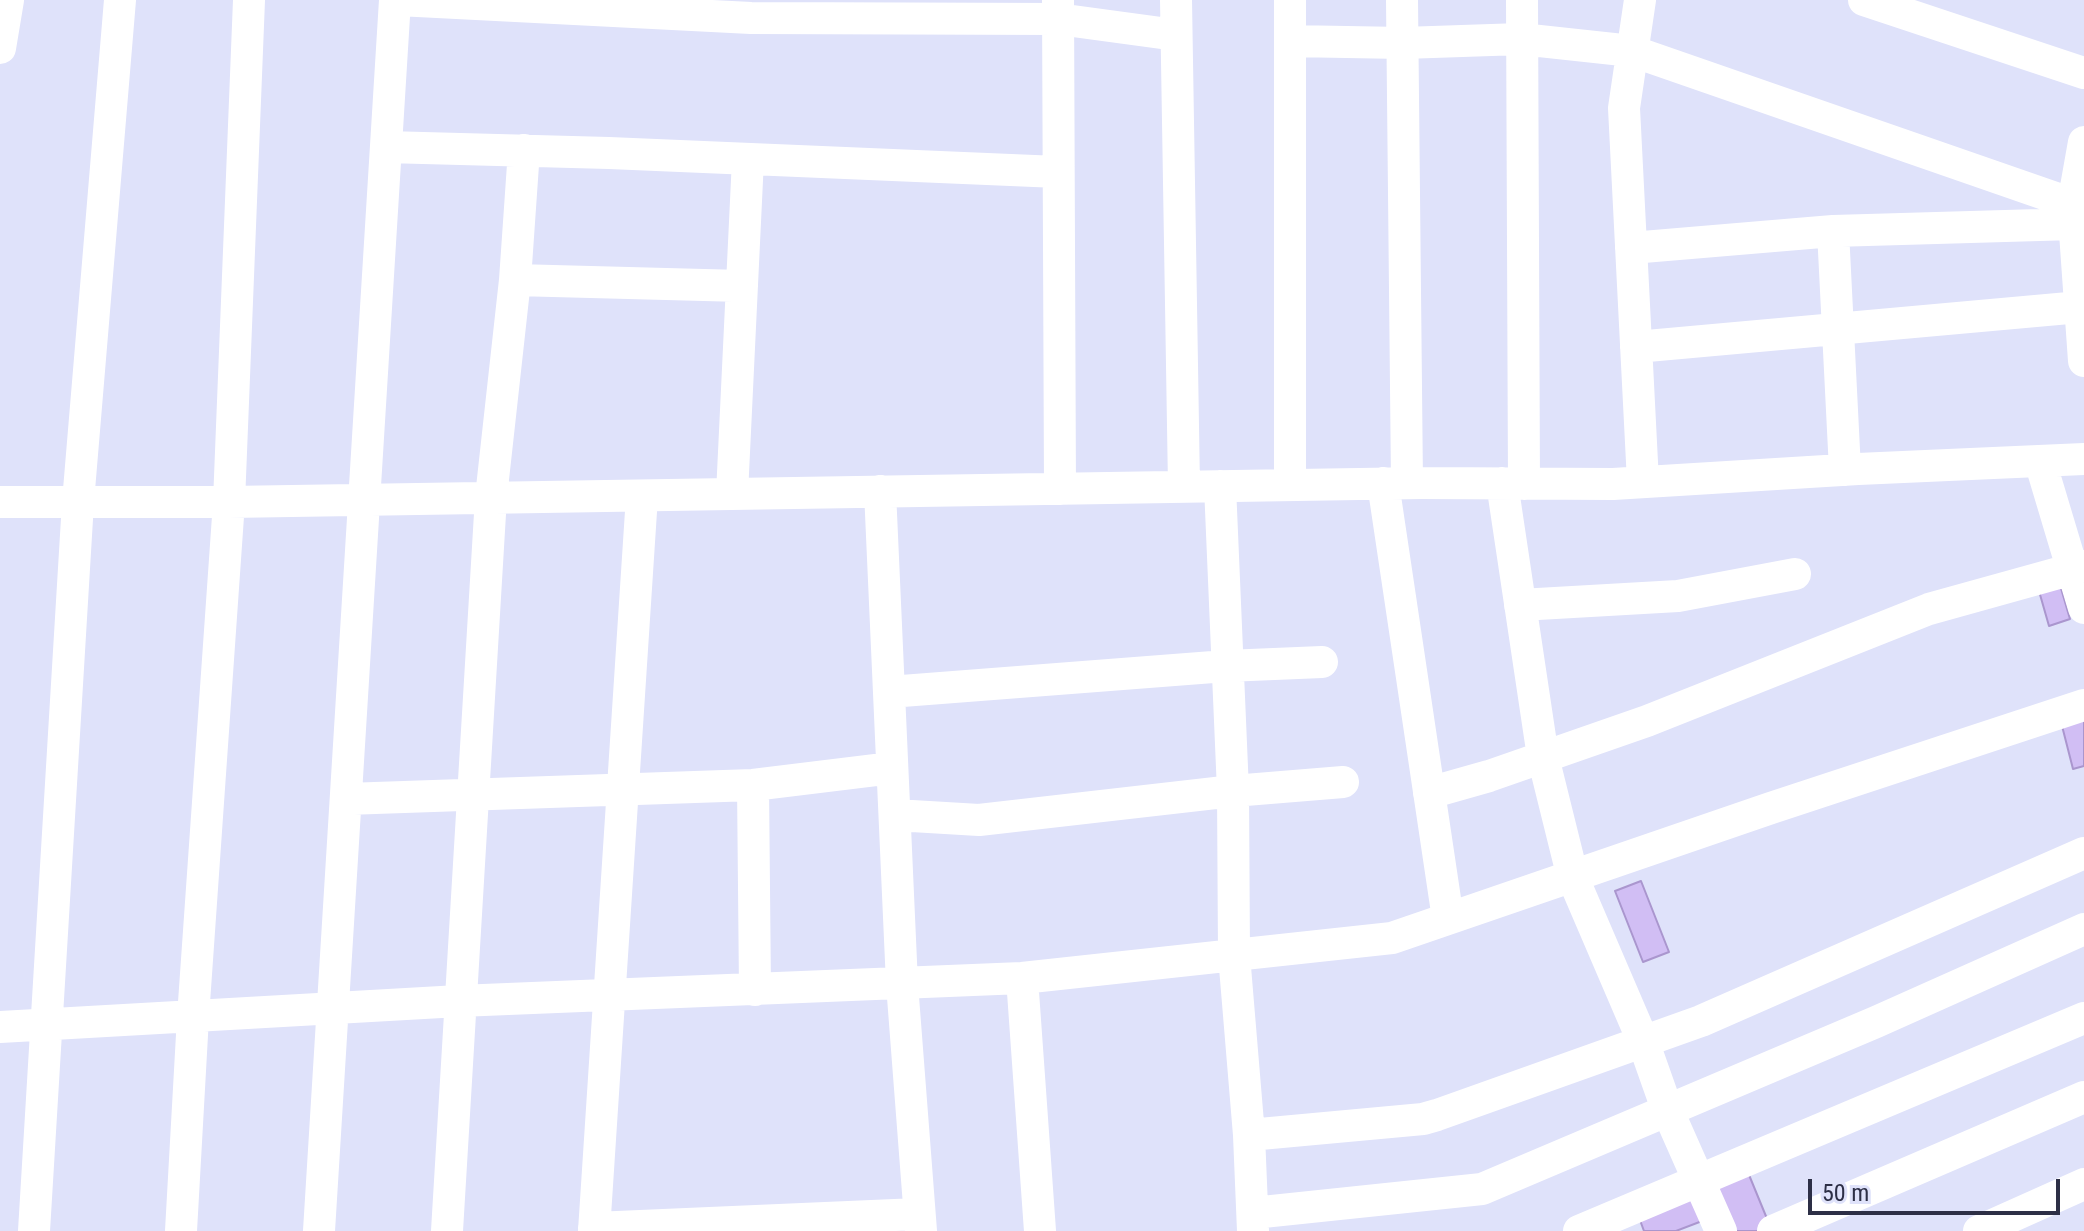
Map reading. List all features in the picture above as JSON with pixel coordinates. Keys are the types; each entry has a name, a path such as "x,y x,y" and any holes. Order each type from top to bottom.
{"street":[{"path":"0,48 8,0"},
{"path":"34,1231 78,502 120,0"},
{"path":"181,1231 229,502 249,0"},
{"path":"319,1231 396,0 751,18 1058,9 1176,35"},
{"path":"1176,0 1184,486"},
{"path":"1290,0 1290,485"},
{"path":"1402,0 1395,483 1429,793 1448,919"},
{"path":"1522,0 1513,484 1520,605 1543,757 1573,878 1643,1041 1697,1181 1721,1231"},
{"path":"1640,0 1624,108 1643,482"},
{"path":"1880,2 2084,73"},
{"path":"1058,9 1060,489"},
{"path":"1290,41 1403,43 1521,39 1632,51 2073,214"},
{"path":"2084,142 2073,214 2084,361"},
{"path":"386,147 1058,172"},
{"path":"447,1231 491,497 515,280 524,150"},
{"path":"732,494 748,159"},
{"path":"1631,248 2073,214"},
{"path":"1833,231 1845,470"},
{"path":"515,280 742,286"},
{"path":"1636,347 2080,307"},
{"path":"0,502 229,502 1395,483 1643,482 2084,459"},
{"path":"2040,461 2078,567 2084,608"},
{"path":"1220,486 1233,791 1234,955 1253,1222 1472,1192 1876,1022 2084,929"},
{"path":"642,496 594,1230 920,1223 902,984 880,491"},
{"path":"1429,793 1647,721 1929,609 2078,567"},
{"path":"1520,605 1678,596 1795,574"},
{"path":"889,692 1226,666 1322,662"},
{"path":"0,1027 459,1001 1022,978 1392,938 2084,705"},
{"path":"346,799 753,785 892,768"},
{"path":"895,815 979,820 1233,791 1343,782"},
{"path":"753,785 755,990"},
{"path":"1249,1135 1423,1119 1701,1021 2084,853"},
{"path":"1022,978 1040,1231"},
{"path":"1579,1231 2084,1018"},
{"path":"1773,1231 2084,1097"},
{"path":"1979,1231 2084,1184"}],"building":[{"path":"2058,578 2070,619 2049,626 2037,584"},
{"path":"2084,712 2084,766 2073,769 2060,718"},
{"path":"1641,881 1669,952 1643,962 1615,891"},
{"path":"1747,1170 1770,1226 1759,1231 1726,1231 1707,1187"},
{"path":"1699,1188 1710,1218 1676,1231 1644,1231 1637,1212"}]}
